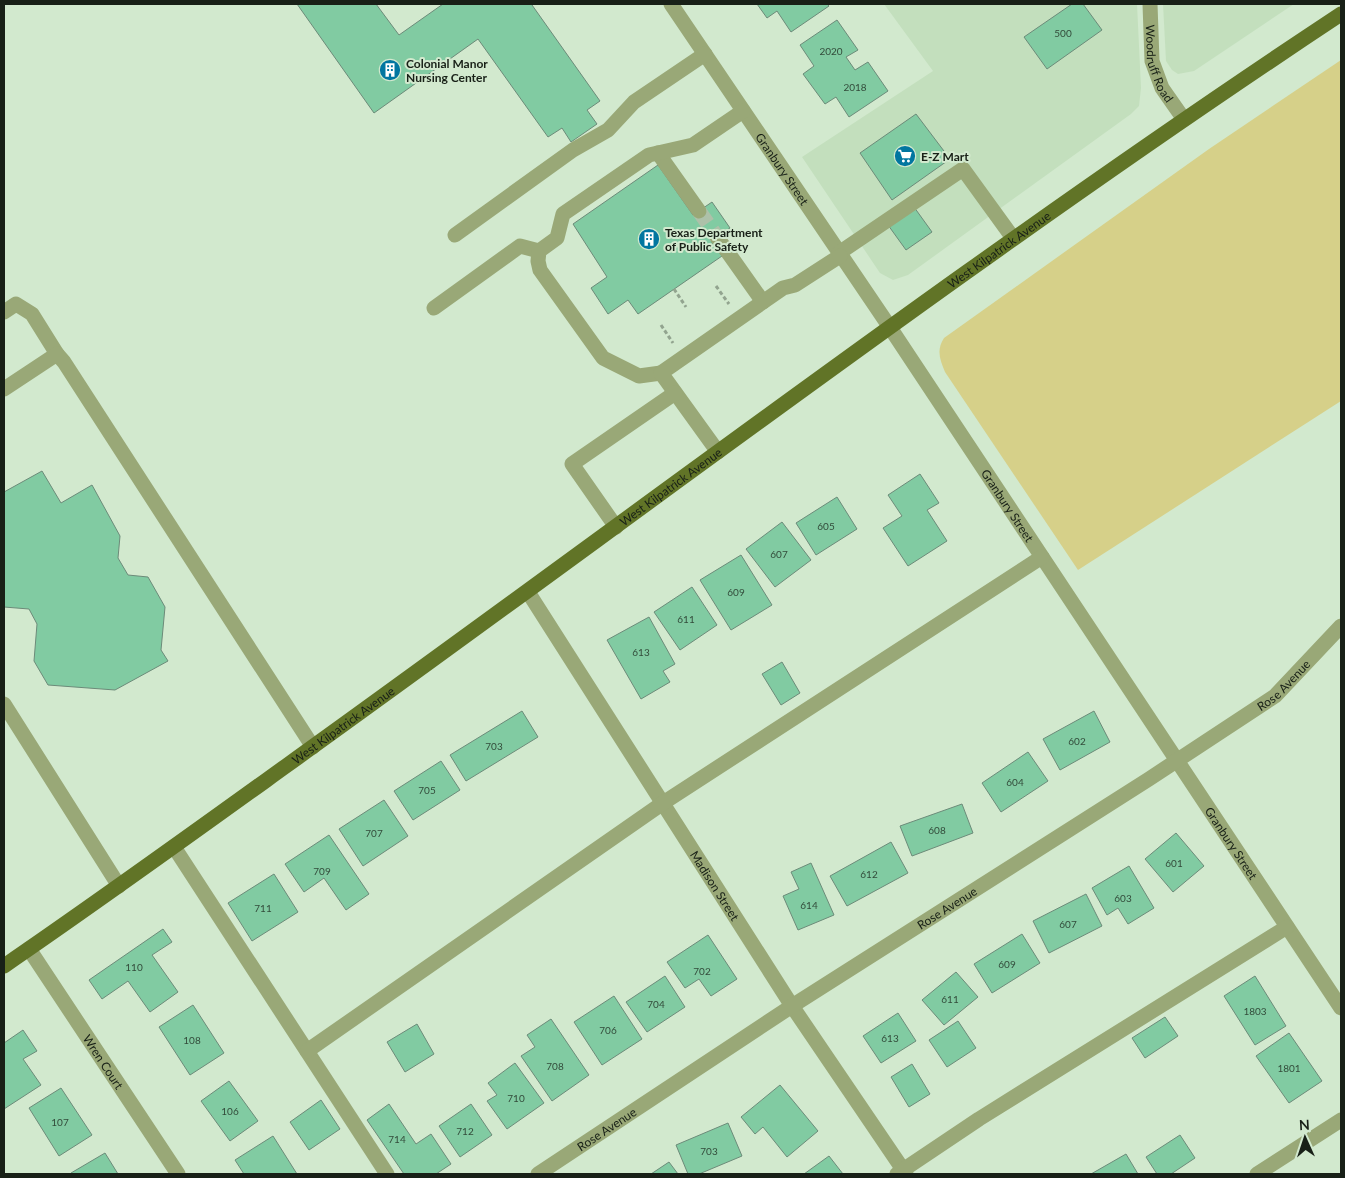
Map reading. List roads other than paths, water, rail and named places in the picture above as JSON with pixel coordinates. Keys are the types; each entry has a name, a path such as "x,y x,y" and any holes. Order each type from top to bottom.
{"main road":[{"name":"West Kilpatrick Avenue","path":"4,966 119,886 528,592 889,326 1183,118 1341,14"}],"street":[{"name":"Granbury Street","path":"670,4 889,326 1341,1008"},
{"name":"Woodruff Road","path":"1150,4 1152,61 1162,88 1183,118"},
{"path":"455,235 573,150 608,130 634,102 705,54"},
{"path":"743,111 692,145 650,155 563,214 557,238 539,251 538,261 540,270 603,358 639,376 660,373 763,302 840,254 962,169 1013,238"},
{"path":"658,153 699,212"},
{"path":"717,237 763,302"},
{"path":"434,308 520,246 539,251"},
{"path":"4,312 16,304 32,314 313,747"},
{"path":"4,389 58,354"},
{"path":"660,373 718,452"},
{"path":"616,527 572,464 675,393"},
{"path":"307,1051 663,803 1042,557"},
{"name":"Madison Street","path":"528,592 792,1006 902,1173"},
{"name":"Rose Avenue","path":"538,1174 792,1006 1178,761 1276,696 1341,626"},
{"path":"4,704 119,886"},
{"path":"174,846 387,1174"},
{"path":"902,1173 979,1119 1287,927"},
{"name":"Wren Court","path":"29,949 178,1174"},
{"path":"1257,1174 1341,1120"}],"tunnel":[{"path":"699,211 717,237"}],"place":[{"name":"Colonial Manor Nursing Center","path":"390,70"},
{"name":"E-Z Mart","path":"905,156"},
{"name":"Texas Department of Public Safety","path":"649,239"}]}
